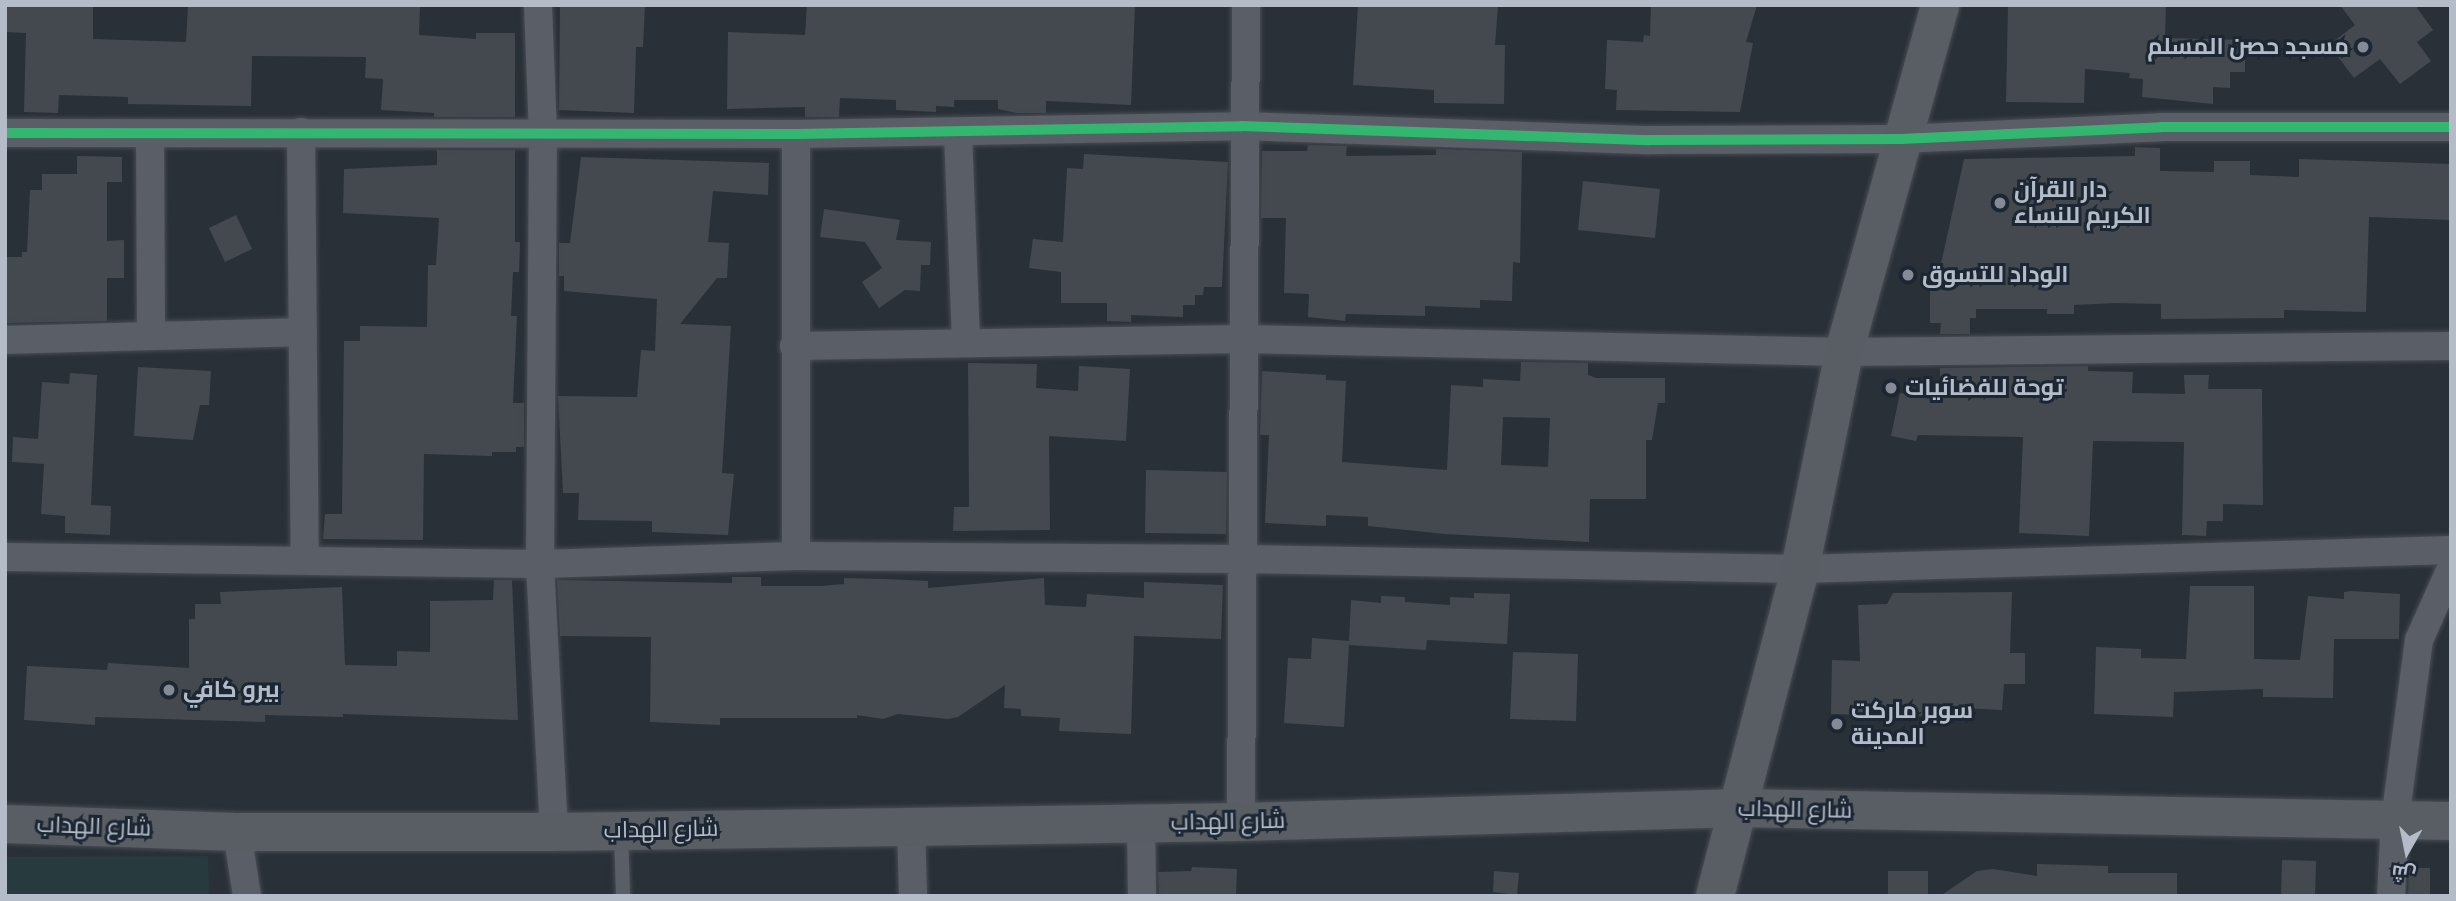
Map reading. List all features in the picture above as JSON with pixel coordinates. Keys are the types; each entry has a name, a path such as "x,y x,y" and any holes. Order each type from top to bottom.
{"street":[{"path":"538,5 543,134 540,564 554,832"},
{"path":"1241,822 1244,339 1242,126 1246,5"},
{"path":"1715,896 1800,569 1844,352 1900,139 1940,5"},
{"path":"5,133 796,134 1242,126 1649,140 1900,139 2161,127 2451,127"},
{"path":"301,132 305,559"},
{"path":"958,133 966,340"},
{"path":"150,134 150,334"},
{"path":"796,134 796,556"},
{"path":"5,340 150,334 303,332"},
{"path":"794,346 966,340 1244,339 1844,352 2451,346"},
{"path":"5,557 540,564 796,556 1243,559 1800,569 2451,550"},
{"path":"2391,896 2395,820 2419,640 2451,568"},
{"name":"شارع الهداب","path":"5,824 237,832 554,832 1241,822 1737,808 2451,821"},
{"path":"1141,823 1142,896"},
{"path":"911,827 913,896"},
{"path":"237,832 247,896"}],"lane":[{"path":"621,831 623,896"}],"green space":[{"path":"208,856 209,896 5,896 5,857"}],"building":[{"path":"5,5 93,5 93,39 186,42 188,5 420,5 419,35 476,39 476,33 515,33 515,117 434,117 434,113 381,110 383,79 365,78 366,57 252,56 251,106 128,104 128,97 59,95 58,113 24,112 26,33 5,32"},
{"path":"560,5 645,5 643,47 636,47 634,113 559,110"},
{"path":"807,5 1135,5 1131,105 1046,101 1046,113 1017,113 998,109 998,100 954,100 954,107 936,106 936,112 896,110 896,100 840,98 839,117 805,117 805,107 727,109 728,32 805,35"},
{"path":"1358,5 1498,5 1495,45 1505,45 1504,104 1434,103 1434,90 1353,85"},
{"path":"1651,5 1757,5 1746,42 1753,43 1740,112 1616,110 1617,90 1605,89 1607,40 1643,42 1644,35 1650,36"},
{"path":"2008,5 2166,5 2165,38 2245,40 2245,72 2230,72 2230,88 2213,87 2213,104 2142,97 2143,79 2129,78 2130,73 2085,69 2084,103 2006,102"},
{"path":"2340,5 2415,5 2433,30 2417,42 2431,61 2400,84 2380,59 2354,78 2329,45 2355,25"},
{"path":"1308,145 1347,146 1346,156 1436,155 1436,149 1522,152 1520,263 1513,262 1512,301 1480,300 1480,308 1425,306 1425,316 1346,314 1345,321 1308,317 1309,294 1284,293 1286,218 1261,218 1262,151 1307,151"},
{"path":"2135,147 2160,148 2160,171 2214,172 2214,161 2250,161 2250,175 2299,177 2299,159 2451,164 2451,220 2369,217 2366,312 2284,310 2284,318 2161,319 2161,304 2115,303 2074,305 2074,314 2047,314 2047,309 1976,309 1976,318 1970,318 1970,334 1940,334 1941,323 1930,323 1930,282 1937,282 1964,159 2135,156"},
{"path":"437,150 515,150 515,242 520,242 519,272 513,272 511,316 517,316 513,403 524,403 524,447 516,447 516,452 492,452 492,456 424,454 423,540 323,539 325,514 342,514 344,341 360,341 360,326 427,327 428,265 436,265 439,218 343,213 344,169 437,165"},
{"path":"1084,154 1228,162 1222,287 1204,287 1203,295 1195,295 1195,305 1183,305 1183,317 1131,315 1131,322 1107,321 1107,303 1061,303 1061,272 1029,268 1033,239 1063,242 1067,168 1083,169"},
{"path":"77,156 122,157 122,182 107,182 107,241 124,240 124,278 107,278 107,321 5,323 5,257 22,257 22,252 27,252 30,190 42,190 42,174 77,174"},
{"path":"581,157 769,163 768,195 713,191 708,242 729,243 727,278 717,278 680,324 731,326 722,473 734,474 728,535 652,532 652,521 578,520 579,493 563,493 558,396 637,397 641,350 655,351 657,299 564,291 564,276 559,276 559,243 570,243"},
{"path":"1583,181 1660,189 1655,238 1578,230"},
{"path":"824,209 900,220 896,240 931,242 930,265 921,265 920,291 905,290 879,308 862,282 882,268 865,242 820,237"},
{"path":"236,215 252,249 225,262 209,228"},
{"path":"1521,362 1588,363 1588,375 1596,378 1665,378 1665,403 1658,403 1652,440 1646,440 1646,499 1590,499 1589,542 1445,534 1368,526 1368,517 1326,515 1326,526 1265,523 1269,435 1260,435 1262,371 1326,375 1326,380 1346,381 1342,462 1447,470 1451,385 1483,387 1483,379 1520,381","holes":["1503,417 1550,418 1548,467 1501,465"]},
{"path":"968,363 1037,364 1036,388 1078,391 1079,366 1130,369 1126,441 1049,436 1050,530 953,531 954,507 969,507"},
{"path":"2088,366 2088,371 2133,372 2132,393 2185,394 2184,375 2209,375 2208,389 2262,389 2263,505 2223,504 2223,521 2207,521 2206,536 2182,535 2184,442 2093,441 2089,536 2019,533 2023,437 1918,435 1916,441 1891,436 1900,393 1940,401 1940,368"},
{"path":"138,367 211,371 209,405 200,405 193,440 134,436"},
{"path":"70,373 97,375 91,505 111,506 110,535 65,533 65,516 41,514 44,464 12,462 13,437 38,439 42,382 69,384"},
{"path":"1146,470 1227,472 1226,534 1145,533"},
{"path":"732,577 761,577 761,586 844,584 844,578 928,581 928,588 1044,578 1045,605 1086,607 1087,594 1144,598 1144,582 1223,585 1221,639 1134,636 1131,734 1059,731 1060,718 1021,716 1021,709 1004,708 1005,685 958,717 948,719 898,714 883,719 857,715 857,718 720,718 720,725 650,722 651,637 560,636 557,580 732,583"},
{"path":"494,580 512,580 518,720 343,714 343,717 265,715 265,722 95,717 95,725 24,720 27,666 107,670 108,663 189,668 189,619 195,619 195,604 221,604 220,592 342,587 345,665 397,666 397,651 430,652 430,601 493,600"},
{"path":"2190,586 2254,586 2254,659 2300,660 2308,596 2344,599 2344,592 2351,591 2400,594 2399,639 2334,639 2333,698 2263,697 2263,689 2174,692 2173,717 2094,714 2096,647 2141,649 2141,658 2186,659"},
{"path":"2012,592 2010,653 2025,653 2025,684 2004,684 2002,710 1926,706 1926,716 1831,714 1832,660 1860,661 1858,605 1887,604 1893,593"},
{"path":"1474,593 1510,594 1507,644 1427,640 1426,650 1349,645 1344,727 1284,723 1288,658 1311,659 1312,638 1349,641 1351,600 1381,603 1381,596 1405,597 1405,602 1450,605 1450,597 1474,598"},
{"path":"1513,652 1578,654 1576,721 1510,719"},
{"path":"2282,860 2316,861 2315,896 2281,896"},
{"path":"2037,864 2108,866 2108,873 2177,873 2177,896 1940,896 1977,871 1993,869 2037,876"},
{"path":"1192,867 1237,869 1236,896 1159,896 1158,872 1191,871"},
{"path":"2409,868 2430,868 2430,896 2408,896"},
{"path":"1494,871 1519,873 1517,895 1493,892"},
{"path":"1888,871 1928,871 1928,896 1888,896"}],"cycle path":[{"path":"5,133 796,134 1242,126 1649,140 1901,139 2161,127 2451,127"}],"place":[{"name":"مسجد حصن المسلم","path":"2363,47"},
{"name":"دار القرآن الكريم للنساء","path":"2000,203"},
{"name":"الوداد للتسوق","path":"1908,275"},
{"name":"توحة للفضائيات","path":"1891,388"},
{"name":"بيرو كافي","path":"169,690"},
{"name":"سوبر ماركت المدينة","path":"1837,724"}]}
